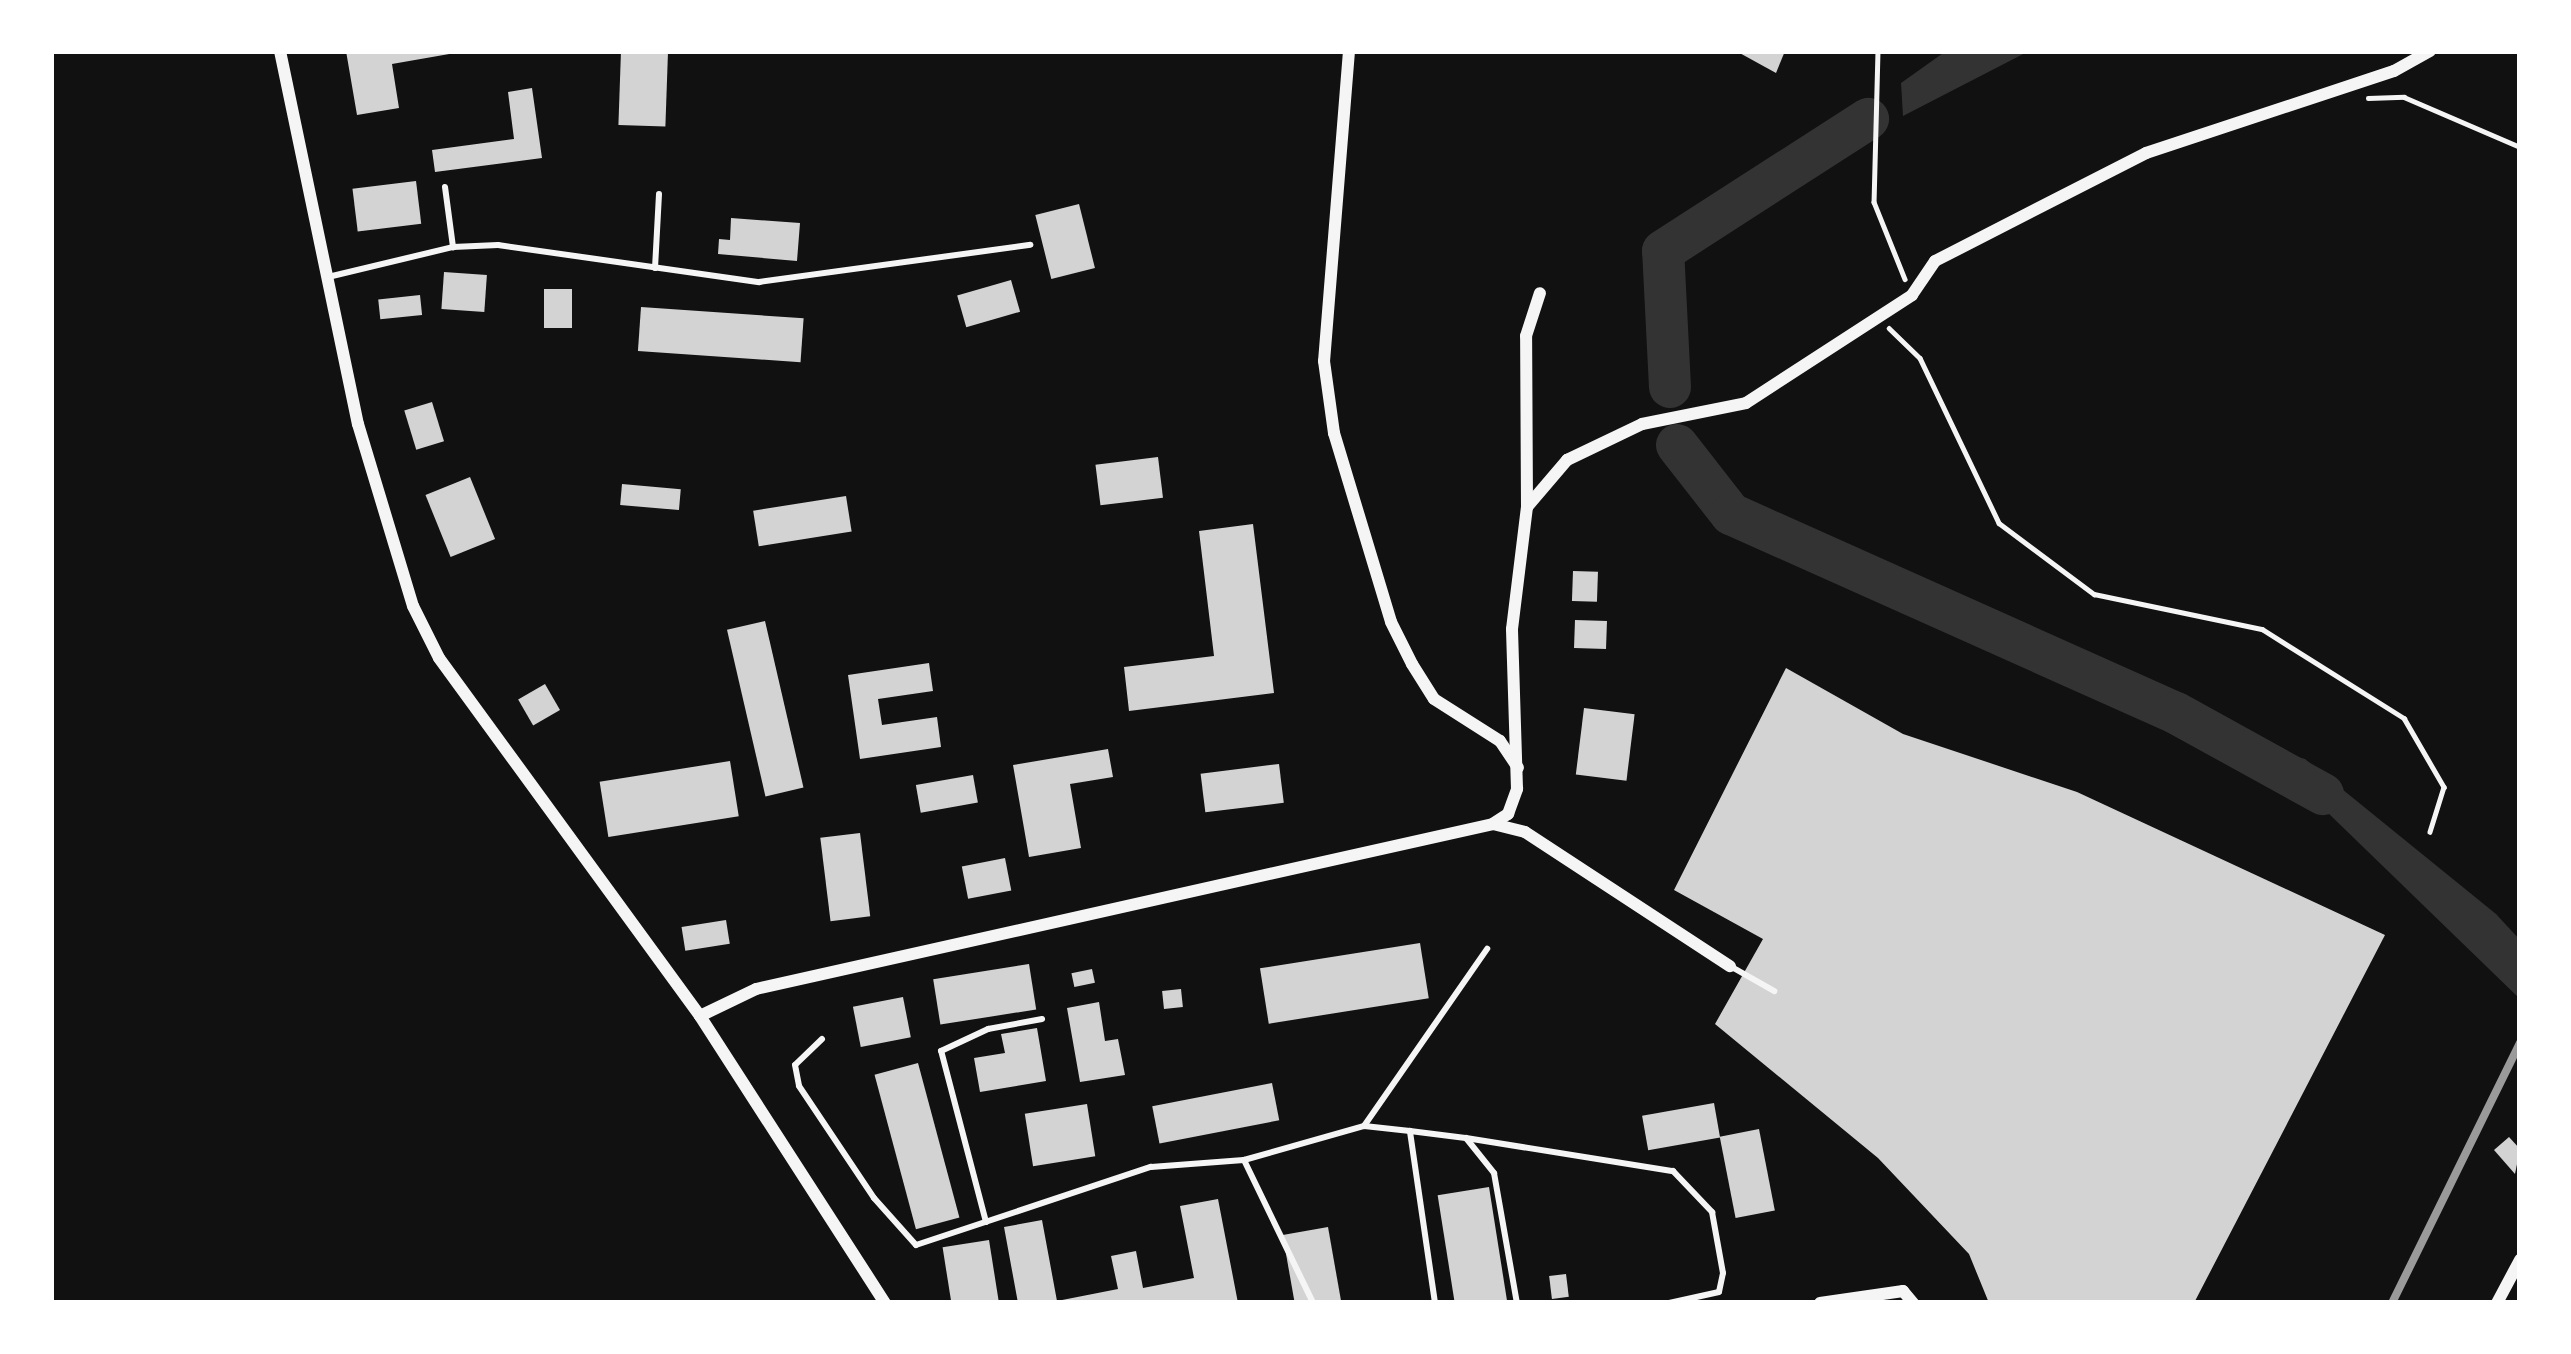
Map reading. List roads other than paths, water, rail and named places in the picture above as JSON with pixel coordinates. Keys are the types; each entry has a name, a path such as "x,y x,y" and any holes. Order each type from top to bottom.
{"street":[{"path":"280,51 391,550 439,658 700,1016 885,1303"},
{"path":"1349,51 1324,361 1334,434 1391,622 1412,664 1434,699 1500,740 1518,768"},
{"path":"1526,507 1567,460 1642,424 1746,403 1912,295 1935,261 2146,153 2394,71 2429,51"},
{"path":"700,1016 756,989 1493,824 1508,814 1518,768 1511,629 1526,507 1526,336 1540,292"},
{"path":"1493,824 1525,832 1730,967"},
{"path":"2497,1303 2520,1260"},
{"path":"1820,1303 1903,1291 1913,1303"}],"lane":[{"path":"445,187 453,247"},
{"path":"655,270 659,194"},
{"path":"327,277 453,247 498,245 759,282 1030,245"},
{"path":"1364,1126 1487,949"},
{"path":"1730,967 1774,991"},
{"path":"986,1222 941,1051 988,1029 1042,1019"},
{"path":"822,1039 795,1065 799,1086 874,1198 916,1245 1150,1167 1244,1160 1364,1126 1673,1171 1712,1212 1723,1273 1719,1292 1669,1303"},
{"path":"1410,1131 1435,1303"},
{"path":"1466,1138 1494,1173 1505,1203 1517,1303"},
{"path":"1244,1160 1313,1303"}],"waterway":[{"path":"1670,387 1663,251 1868,119"},
{"path":"1677,445 1731,514 2176,713 2323,794"}],"railway":[{"path":"2392,1303 2520,1043"}]}
